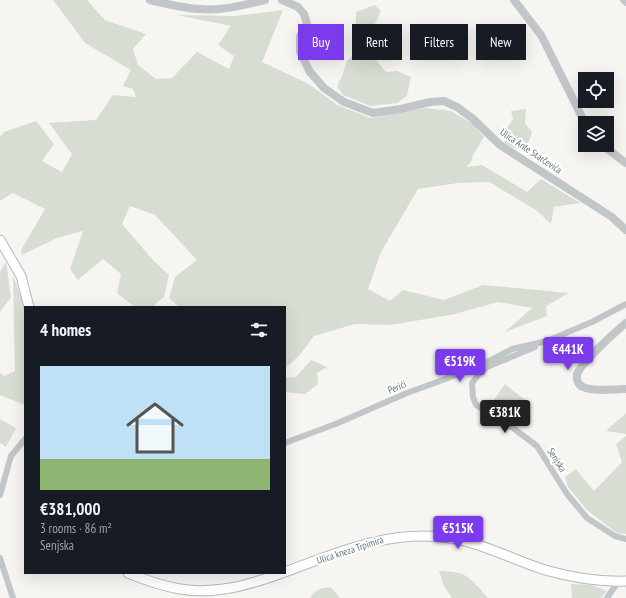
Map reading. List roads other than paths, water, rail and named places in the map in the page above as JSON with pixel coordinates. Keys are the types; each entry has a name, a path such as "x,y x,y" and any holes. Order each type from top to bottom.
{"main road":[{"path":"0,240 21,276 30,306"},
{"name":"Ulica kneza Trpimira","path":"286,572 368,542 390,538 432,536 451,538 471,543 502,553 545,570 582,578 622,582"},
{"path":"131,574 156,584 180,589 202,591 232,588 260,581 279,574"}],"street":[{"path":"150,0 200,10 232,8 265,0"},
{"name":"Ulica Ante Starčevića","path":"282,0 298,7 304,14 306,24 300,36 300,52 310,72 324,88 339,99 373,113 401,109 430,102 444,101 457,107 472,118 500,145 612,217 626,230"},
{"path":"514,0 540,35 581,116"},
{"path":"623,0 626,3"},
{"path":"611,152 626,163"},
{"name":"Perići","path":"286,443 331,426 407,393 478,367 512,349 547,341 592,322 626,304"},
{"path":"626,323 601,345 580,369 577,375 577,382 581,387 590,389 626,389"},
{"name":"Senjska","path":"547,341 487,367 479,374 472,383 473,396 476,405 513,428 537,446 566,494 587,518 615,536 626,538"},
{"path":"0,495 11,456 24,440"},
{"path":"0,558 13,598"},
{"path":"607,598 622,582"}]}
